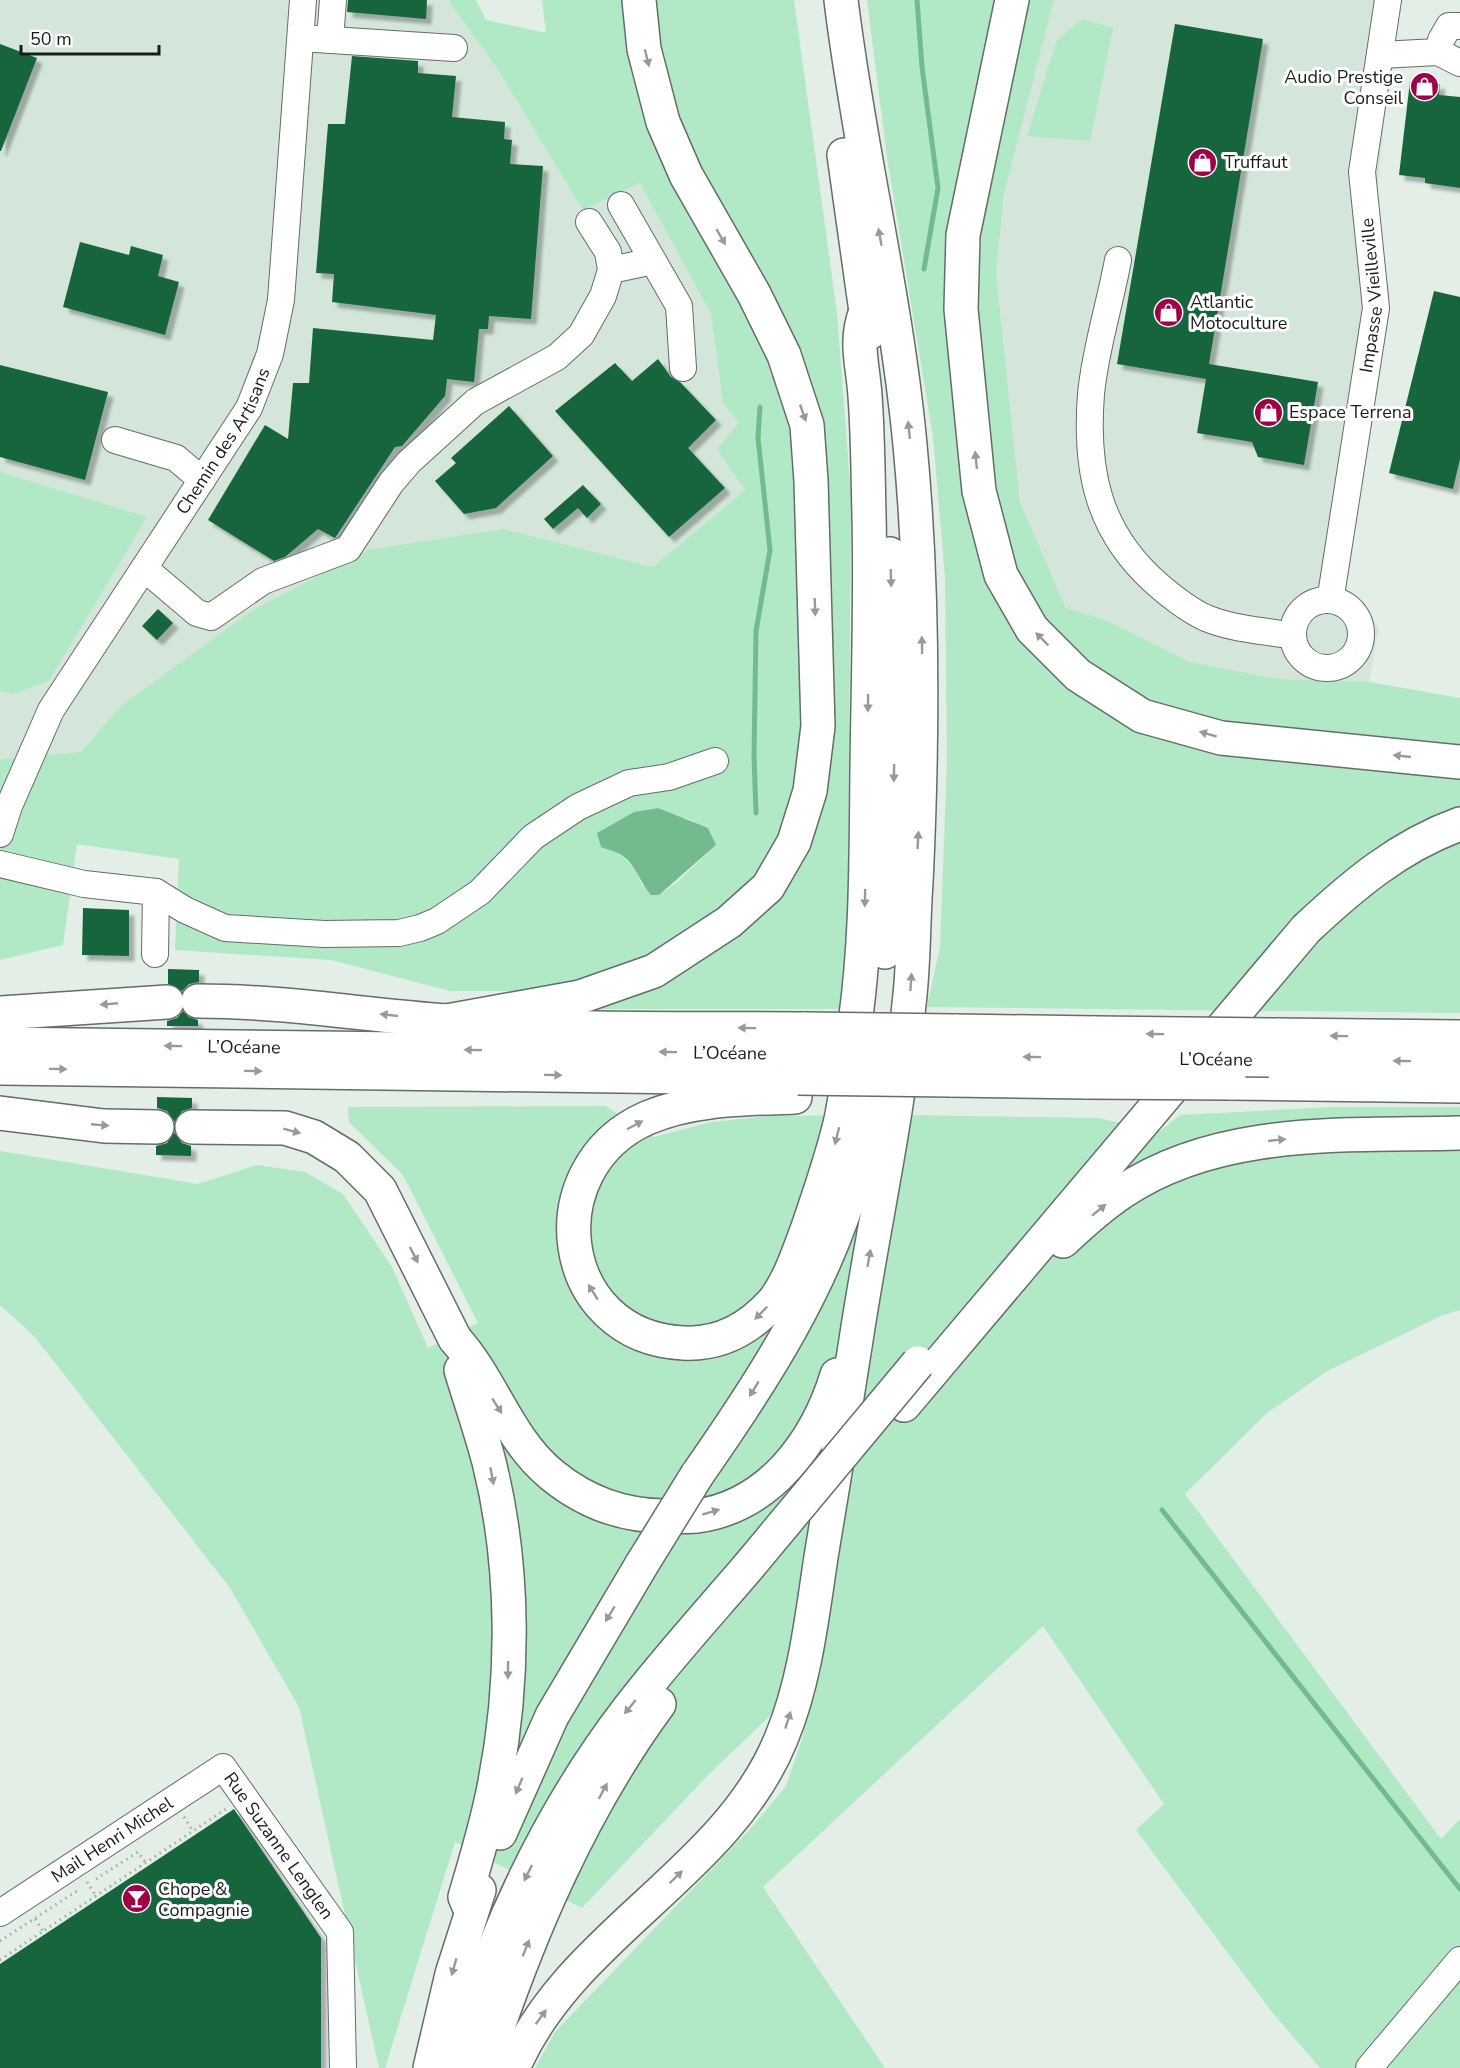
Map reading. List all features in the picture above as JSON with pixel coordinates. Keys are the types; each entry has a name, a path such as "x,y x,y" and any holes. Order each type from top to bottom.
{"highway":[{"path":"447,1021 580,997 654,970 729,922 768,887 794,842 810,791 818,726 811,481 807,424 784,355 754,294 686,175 663,122 644,49 639,0"},
{"path":"430,2068 452,1974 471,1911 521,1780 577,1671 697,1475 758,1384 816,1280 846,1206 866,1121 884,972 894,776 889,530 883,448 825,0"},
{"path":"513,2068 536,2025 572,1978 732,1819 771,1761 781,1740 790,1715 811,1621 860,1316 909,1006 919,818 922,643 915,506 906,399 894,314 852,90 841,0"},
{"path":"1012,0 963,235 961,309 979,491 1001,575 1032,629 1078,675 1143,716 1221,738 1460,762"},
{"path":"803,1065 644,1119 608,1143 592,1163 581,1184 574,1205 575,1250 582,1273 594,1294 613,1317 638,1333 654,1339 699,1344 728,1336 754,1321 776,1298 796,1260 831,1161 841,1119 858,1006 864,913 869,547 865,397 858,331 866,311"},
{"path":"453,2068 470,2011 498,1936 560,1811 627,1711 756,1570 921,1372 1214,1010 1317,894 1378,846 1435,816 1460,807"},
{"path":"921,1372 1005,1284 1306,929 1369,873 1406,849 1460,824"},
{"path":"0,1013 183,1002 249,1001 520,1026 803,1065"},
{"path":"1273,1047 1460,1037"},
{"name":"L’Océane","path":"0,1044 803,1065 857,1079 951,1056"},
{"name":"L’Océane","path":"0,1068 803,1065 951,1056 1091,1057 1273,1047 1460,1062"},
{"name":"L’Océane","path":"1091,1057 1230,1083 1460,1086"},
{"path":"0,1113 104,1126 157,1127"},
{"path":"192,1127 285,1128 314,1137 347,1157 380,1190 455,1339 470,1356 515,1434 534,1459 552,1475 593,1501 624,1513 698,1516 739,1502 760,1490 780,1474 806,1445 818,1426 834,1386 848,1332 860,1316"},
{"path":"1005,1284 1019,1283 1095,1212 1123,1191 1200,1156 1250,1143 1291,1138 1460,1133"},
{"path":"455,1339 457,1357 489,1462 496,1496 503,1542 508,1625 504,1727 494,1787 465,1897 471,1911"},
{"path":"484,2068 505,2003 545,1905 616,1768 756,1570"}],"street":[{"name":"Chemin des Artisans","path":"0,834 9,806 51,710 249,408 270,354 281,300 303,0"},
{"path":"330,40 333,0"},
{"name":"Impasse Vieilleville","path":"1331,597 1376,308 1362,172 1388,0"},
{"path":"1380,55 1449,57 1441,40 1449,26 1460,26"},
{"path":"301,38 454,48"},
{"path":"621,205 679,306 683,368"},
{"path":"144,568 197,613 211,617 263,581 348,549 391,483 410,462 475,402 557,357 581,334 603,296 610,270 609,252 589,222"},
{"path":"1118,260 1092,393 1090,437 1092,474 1103,508 1119,544 1143,572 1173,598 1204,617 1236,627 1290,635 1310,663 1332,668 1342,664 1360,639 1355,613 1331,597 1303,610 1290,635"},
{"path":"610,270 653,261"},
{"path":"115,440 176,458 202,480"},
{"path":"0,864 84,884 156,892 185,910 225,928 324,934 399,933 437,921 480,892 533,837 578,807 629,783 669,777 715,761"},
{"path":"155,954 156,892"},
{"name":"Rue Suzanne Lenglen","path":"223,1767 340,1932 343,2068"},
{"name":"Mail Henri Michel","path":"0,1913 223,1767"},
{"path":"1369,2068 1460,1960"}],"path":[{"path":"0,1960 244,1797"},
{"path":"0,1941 138,1852 146,1863"},
{"path":"35,1919 43,1931"}],"shaded area":[{"path":"0,0 448,0 497,68 583,210 640,183 711,314 723,403 739,423 717,449 745,490 653,567 504,529 121,706 81,752 0,761 0,691 13,694 147,518 0,472"},
{"path":"448,0 476,0 486,20 546,33 542,0 794,0 837,313 851,496 847,1009 599,1009 571,983 524,991 450,991 331,960 175,950 179,859 77,844 63,945 0,960 0,761 3,759 81,752 121,706 253,610 368,550 504,529 653,567 745,490 717,449 739,423 723,403 711,314 640,183 583,210 497,68","holes":["658,808 675,816 692,820 716,845 677,882 659,895 642,885 636,871 597,833 634,812"]},
{"path":"867,0 1054,0 1004,194 996,272 1020,502 1066,608 1108,621 1190,662 1279,679 1369,682 1460,698 1460,1013 927,1007 940,947 947,762 945,578 933,437 887,157"},
{"path":"1054,0 1396,0 1376,207 1390,295 1346,590 1379,627 1369,682 1279,679 1190,662 1108,621 1066,608 1020,502 996,272 1004,194"},
{"path":"1083,19 1113,28 1090,141 1027,136 1057,40"},
{"path":"0,472 147,517 49,681 13,694 0,691"},
{"path":"658,808 708,828 716,845 659,895 651,895 635,869 623,856 601,847 597,833 634,812"},
{"path":"605,1106 654,1137 711,1122 770,1116 906,1115 1097,1118 1160,1131 1180,1115 1331,1107 1460,1107 1460,1310 1441,1316 1329,1370 1267,1413 1185,1494 1441,1839 1460,1819 1460,2068 1320,2068 1272,2012 1136,1830 1164,1804 1043,1626 763,1887 885,2068 535,2068 555,2032 754,1825 786,1786 802,1739 819,1669 709,1774 582,1908 455,1842 385,2068 379,2068 299,1707 230,1588 34,1336 0,1305 0,1151 198,1184 257,1165 305,1172 343,1194 392,1267 428,1348 478,1323 403,1175 349,1122 348,1107"}],"building":[{"path":"348,0 427,0 426,19 347,12"},
{"path":"1175,24 1263,39 1209,364 1318,382 1304,465 1258,457 1252,442 1197,433 1206,379 1117,364"},
{"path":"0,44 37,58 1,151 0,151"},
{"path":"352,56 418,61 418,73 456,76 452,117 505,122 504,139 512,140 510,164 543,166 531,319 489,316 488,329 479,329 474,382 447,379 445,396 402,446 395,447 335,538 318,529 285,557 274,561 208,520 265,425 288,439 293,383 309,383 313,328 433,340 436,315 332,302 334,274 316,273 328,124 345,124"},
{"path":"1410,81 1440,84 1439,95 1460,97 1460,188 1425,183 1425,178 1399,175"},
{"path":"80,242 129,255 131,246 163,255 158,276 179,282 165,335 63,307"},
{"path":"1434,291 1460,297 1460,459 1453,489 1389,473"},
{"path":"658,359 671,377 680,382 716,420 688,448 725,488 669,537 555,411 615,363 632,381"},
{"path":"0,365 108,392 85,480 0,457"},
{"path":"509,406 553,456 496,508 464,514 435,481 456,463 451,458"},
{"path":"583,485 601,504 587,518 578,508 553,529 544,519"},
{"path":"158,609 173,623 157,640 142,626"},
{"path":"83,908 129,910 129,956 82,955"},
{"path":"168,969 199,970 199,982 189,984 182,991 168,984"},
{"path":"183,1011 189,1017 198,1020 198,1026 167,1026 167,1021 177,1018"},
{"path":"157,1097 192,1098 192,1108 182,1111 175,1122 167,1111 157,1108"},
{"path":"174,1132 182,1143 191,1146 191,1156 156,1155 156,1146 167,1143"},
{"path":"234,1809 321,1938 321,2068 0,2068 0,1964"}],"waterway":[{"path":"917,0 922,67 938,188 924,269"},
{"path":"756,813 754,756 756,631 770,550 758,438 760,407"},
{"path":"1162,1510 1460,1889"}],"place":[{"name":"Audio Prestige Conseil","path":"1424,87"},
{"name":"Truffaut","path":"1203,162"},
{"name":"Atlantic Motoculture","path":"1169,312"},
{"name":"Espace Terrena","path":"1268,412"},
{"name":"Chope & Compagnie","path":"137,1899"}]}
